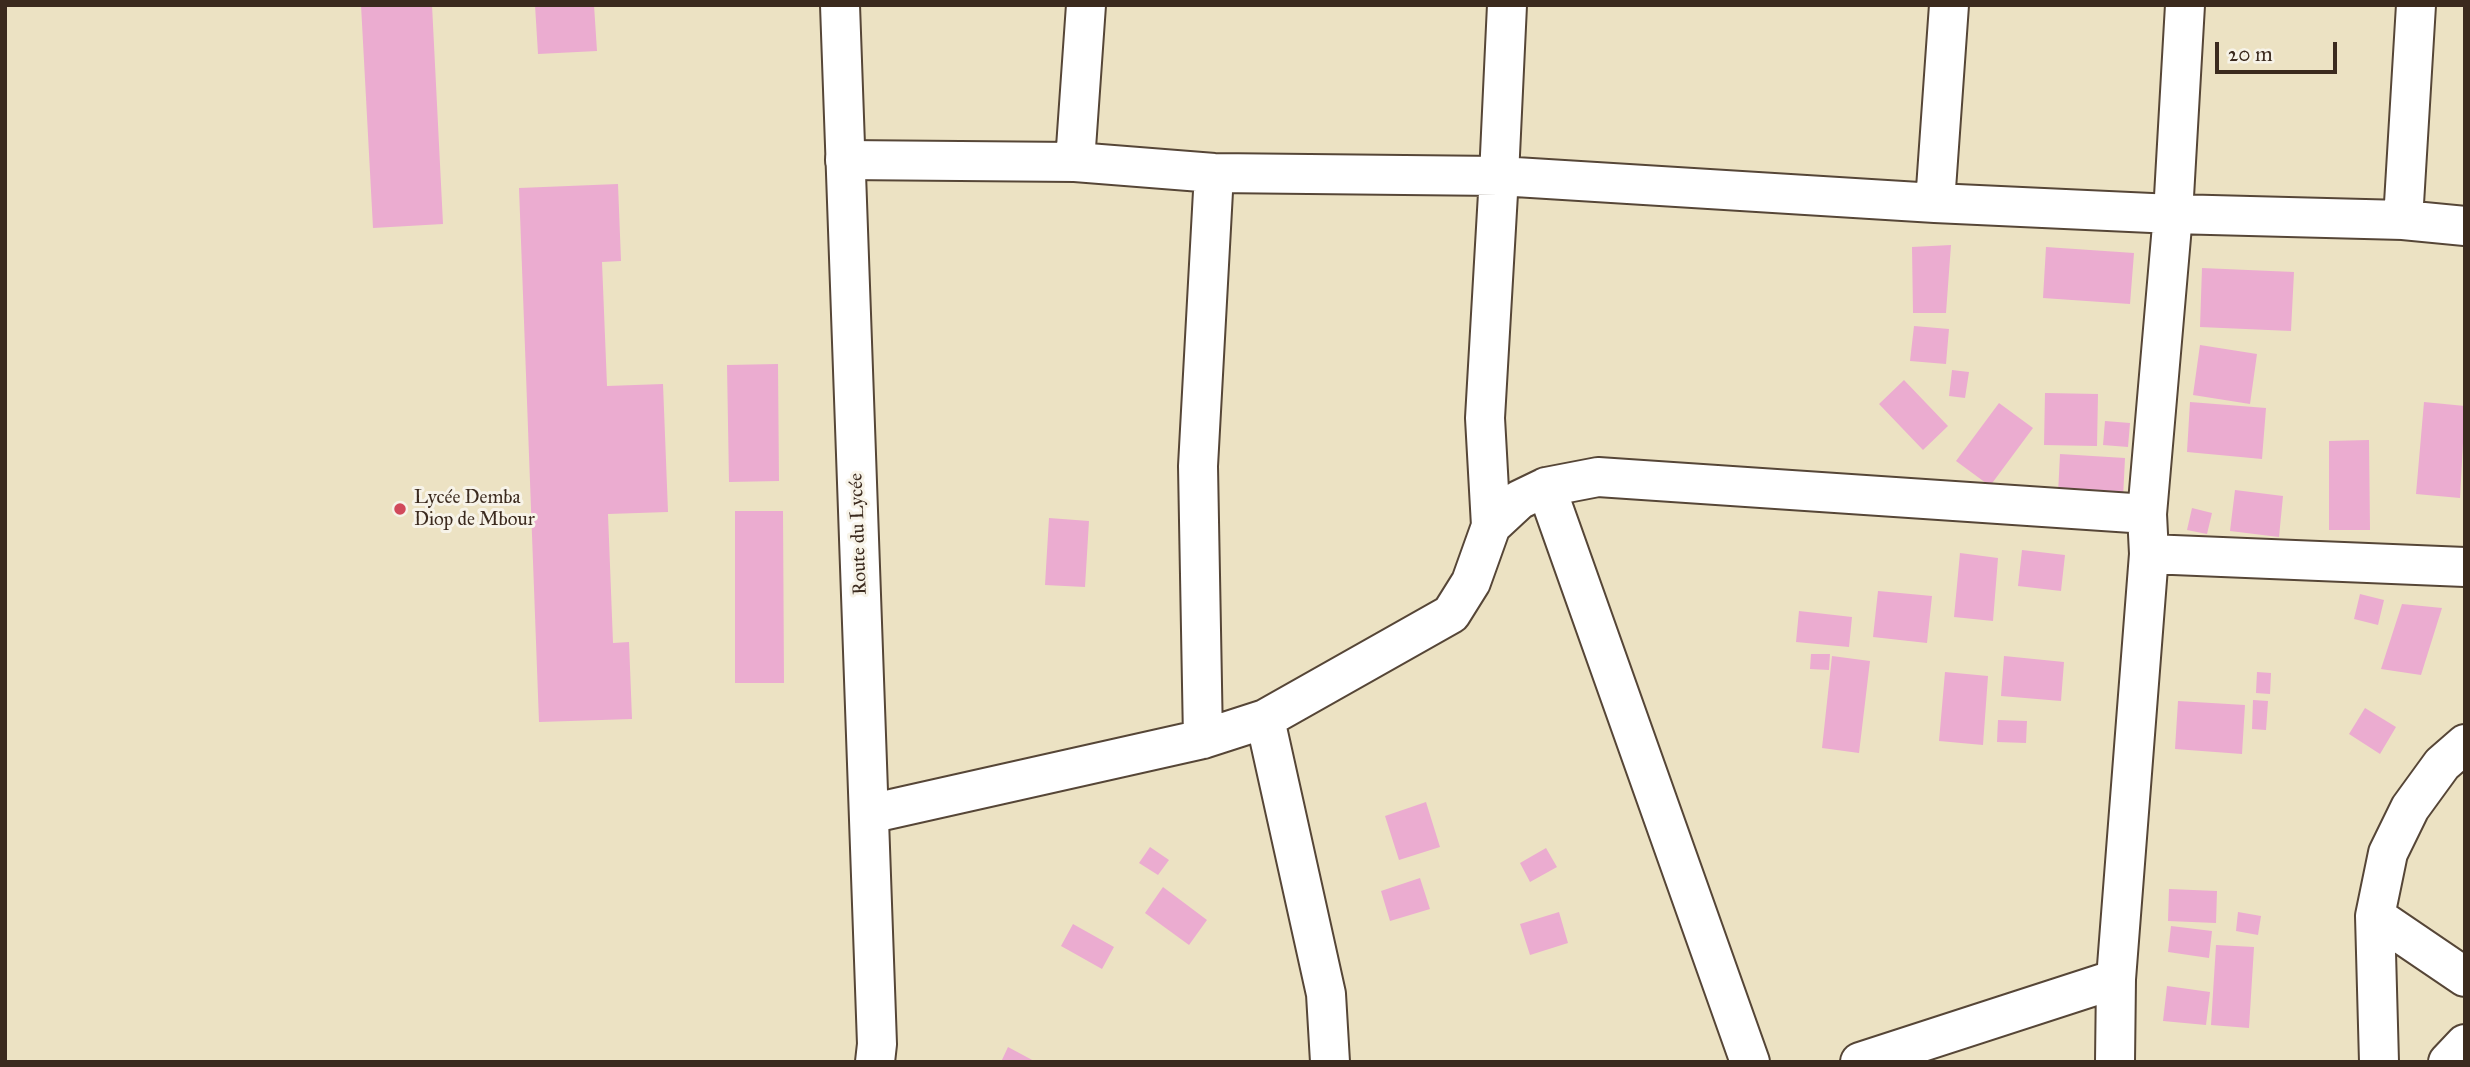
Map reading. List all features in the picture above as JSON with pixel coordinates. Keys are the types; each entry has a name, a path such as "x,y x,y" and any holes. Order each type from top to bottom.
{"street":[{"name":"Route du Lycée","path":"840,5 877,1044 875,1062"},
{"path":"1075,162 1086,5"},
{"path":"869,814 1203,739 1265,719 1451,614 1471,582 1491,526 1485,418 1507,5"},
{"path":"1935,204 1949,5"},
{"path":"2115,1062 2116,979 2149,554 2147,514 2174,214 2185,5"},
{"path":"2403,220 2416,5"},
{"path":"845,160 1075,162 1214,173 1499,176 1935,204 2403,220 2465,226"},
{"path":"1203,739 1198,466 1214,173"},
{"path":"1491,526 1518,500 1546,487 1598,477 2147,514"},
{"path":"1546,487 1750,1062"},
{"path":"2149,554 2465,567"},
{"path":"1265,719 1326,994 1330,1062"},
{"path":"2379,1062 2375,916 2388,853 2405,819 2442,764 2465,744"},
{"path":"2375,916 2465,978"},
{"path":"1860,1062 2116,979"},
{"path":"2448,1062 2465,1044"}],"building":[{"path":"361,5 432,5 443,224 373,228"},
{"path":"535,5 594,5 597,51 538,54"},
{"path":"618,184 621,261 602,262 607,386 663,384 668,512 608,514 613,643 629,642 632,719 539,722 519,188"},
{"path":"1951,245 1946,313 1913,313 1912,247"},
{"path":"2046,247 2134,253 2130,304 2043,298"},
{"path":"2202,268 2294,272 2291,331 2200,327"},
{"path":"1914,326 1949,329 1946,364 1910,361"},
{"path":"2200,345 2257,354 2250,404 2193,395"},
{"path":"778,364 779,481 729,482 727,365"},
{"path":"1952,370 1969,372 1965,398 1949,396"},
{"path":"1904,380 1948,426 1923,450 1879,404"},
{"path":"2045,393 2098,394 2097,446 2044,445"},
{"path":"2190,402 2266,408 2262,459 2187,452"},
{"path":"2424,402 2465,406 2460,498 2416,494"},
{"path":"1999,403 2033,428 1990,486 1956,461"},
{"path":"2105,421 2130,423 2128,447 2103,445"},
{"path":"2369,440 2370,530 2329,530 2329,441"},
{"path":"2060,454 2125,458 2123,498 2058,494"},
{"path":"2235,490 2283,496 2279,537 2230,531"},
{"path":"2192,508 2212,513 2207,534 2187,530"},
{"path":"735,511 783,511 784,683 735,683"},
{"path":"1049,518 1089,521 1085,587 1045,585"},
{"path":"2022,550 2065,555 2061,591 2018,586"},
{"path":"1960,553 1998,558 1993,621 1954,617"},
{"path":"1878,591 1932,596 1927,643 1873,637"},
{"path":"2360,594 2384,600 2378,625 2354,619"},
{"path":"2402,604 2442,608 2421,675 2381,669"},
{"path":"1799,611 1852,617 1849,647 1796,642"},
{"path":"1811,654 1830,654 1829,670 1810,669"},
{"path":"1832,656 1870,661 1859,753 1822,748"},
{"path":"2004,656 2064,662 2061,701 2001,696"},
{"path":"1945,672 1988,676 1983,745 1939,741"},
{"path":"2257,672 2271,673 2270,694 2256,693"},
{"path":"2253,700 2268,701 2266,730 2252,729"},
{"path":"2178,701 2245,705 2242,754 2175,749"},
{"path":"2365,708 2396,727 2380,754 2349,734"},
{"path":"1998,720 2027,721 2026,743 1997,742"},
{"path":"1426,802 1440,847 1399,860 1385,816"},
{"path":"1150,847 1169,860 1158,875 1139,863"},
{"path":"1546,848 1557,867 1530,882 1520,863"},
{"path":"1420,878 1430,909 1390,921 1381,891"},
{"path":"1163,887 1207,920 1189,945 1145,913"},
{"path":"2169,889 2217,891 2216,923 2168,921"},
{"path":"1559,912 1568,943 1530,955 1520,924"},
{"path":"2238,912 2261,916 2258,935 2236,931"},
{"path":"1073,924 1114,947 1102,969 1061,946"},
{"path":"2171,926 2212,931 2209,958 2168,952"},
{"path":"2216,945 2254,947 2249,1028 2211,1025"},
{"path":"2167,986 2210,992 2206,1025 2163,1021"},
{"path":"1008,1047 1036,1062 1001,1062"}],"place":[{"name":"Lycée Demba Diop de Mbour","path":"400,509"}]}
